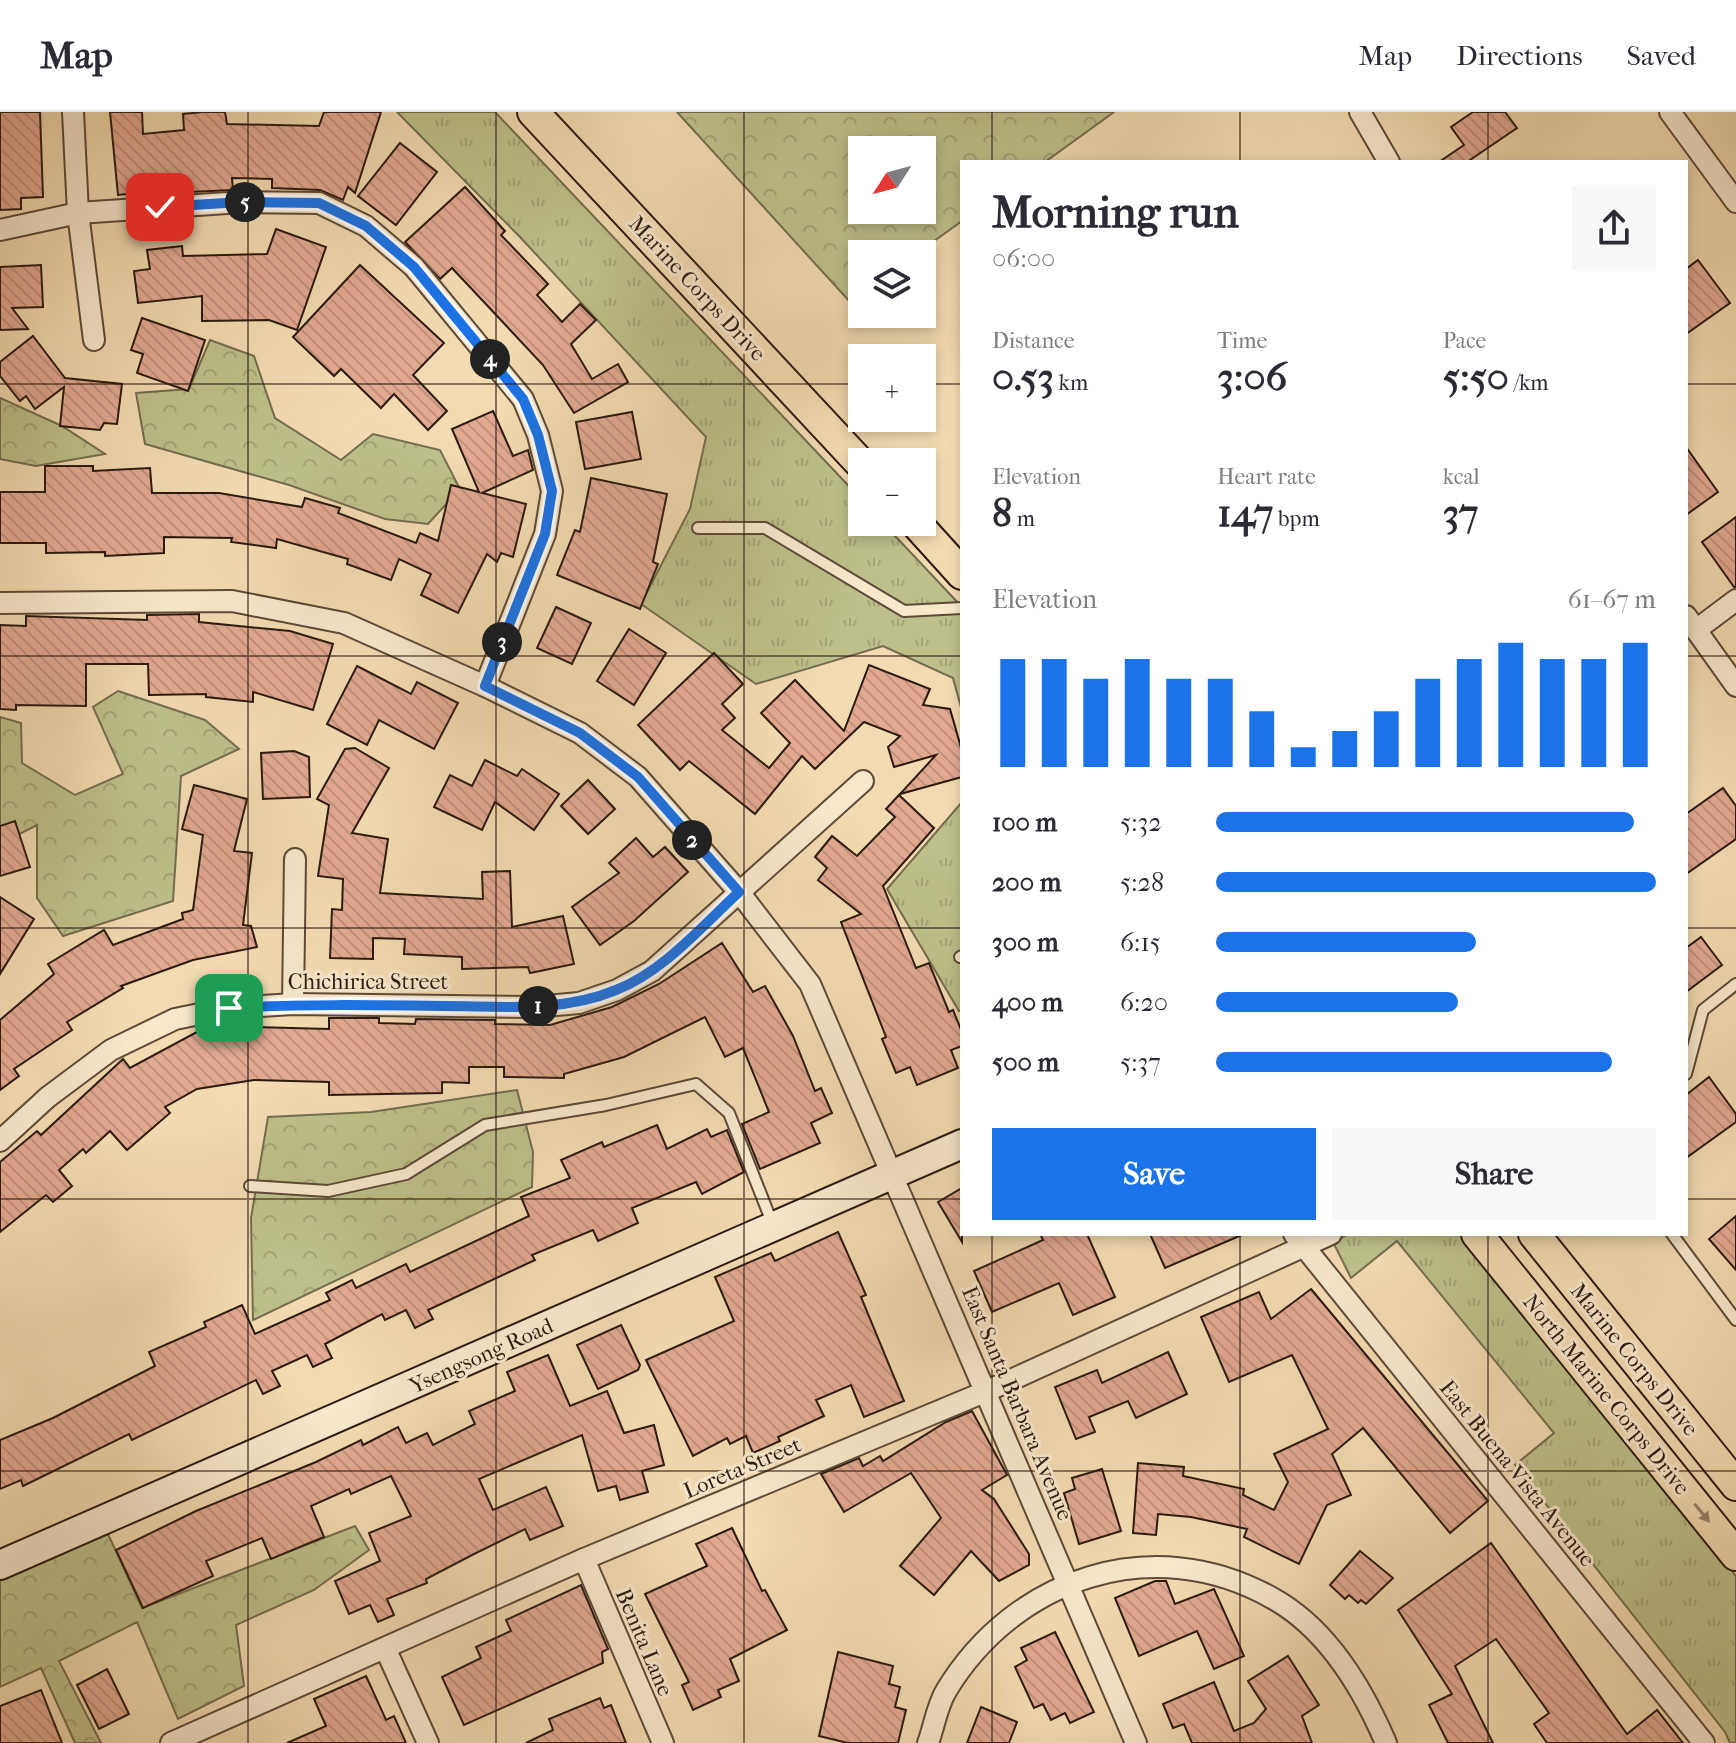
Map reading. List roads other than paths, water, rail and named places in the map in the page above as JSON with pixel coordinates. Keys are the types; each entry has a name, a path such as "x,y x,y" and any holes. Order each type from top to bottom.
{"main road":[{"name":"Marine Corps Drive","path":"533,112 848,450"},
{"path":"928,536 960,572"},
{"name":"Ysengsong Road","path":"0,1565 960,1145"},
{"name":"North Marine Corps Drive","path":"1479,1236 1736,1555"},
{"name":"Marine Corps Drive","path":"1536,1236 1736,1485"}],"street":[{"path":"73,112 78,213 94,340"},
{"path":"1360,112 1388,160"},
{"path":"1670,112 1736,202"},
{"path":"0,230 78,213 242,202 319,203 366,226 414,267 523,399 538,435 552,491 545,534 485,686"},
{"path":"1736,600 1691,623 1736,686"},
{"name":"East Santa Barbara Avenue","path":"0,603 232,601 344,623 485,686 580,733 638,777 739,892 810,984 1136,1743"},
{"name":"Chichirica Street","path":"0,1141 48,1097 111,1050 175,1019 229,1008 293,1004 535,1007 579,1003 617,990 652,971 863,781"},
{"path":"293,1004 295,859"},
{"name":"Loreta Street","path":"182,1741 584,1559 987,1391 1299,1241 1322,1236"},
{"name":"East Buena Vista Avenue","path":"1299,1241 1704,1743"},
{"name":"Benita Lane","path":"584,1559 663,1743"},
{"path":"928,1743 944,1693 990,1632 1052,1589 1125,1568 1201,1571 1272,1598 1331,1646 1372,1711 1386,1743"},
{"path":"386,1650 428,1743"}],"lane":[{"path":"698,528 765,528 904,611 960,608"},
{"path":"1688,1066 1703,1010 1736,984"},
{"path":"250,1186 328,1191 406,1174 485,1125 606,1105 696,1084 729,1113 774,1227"},
{"path":"1673,1236 1736,1320"}]}
